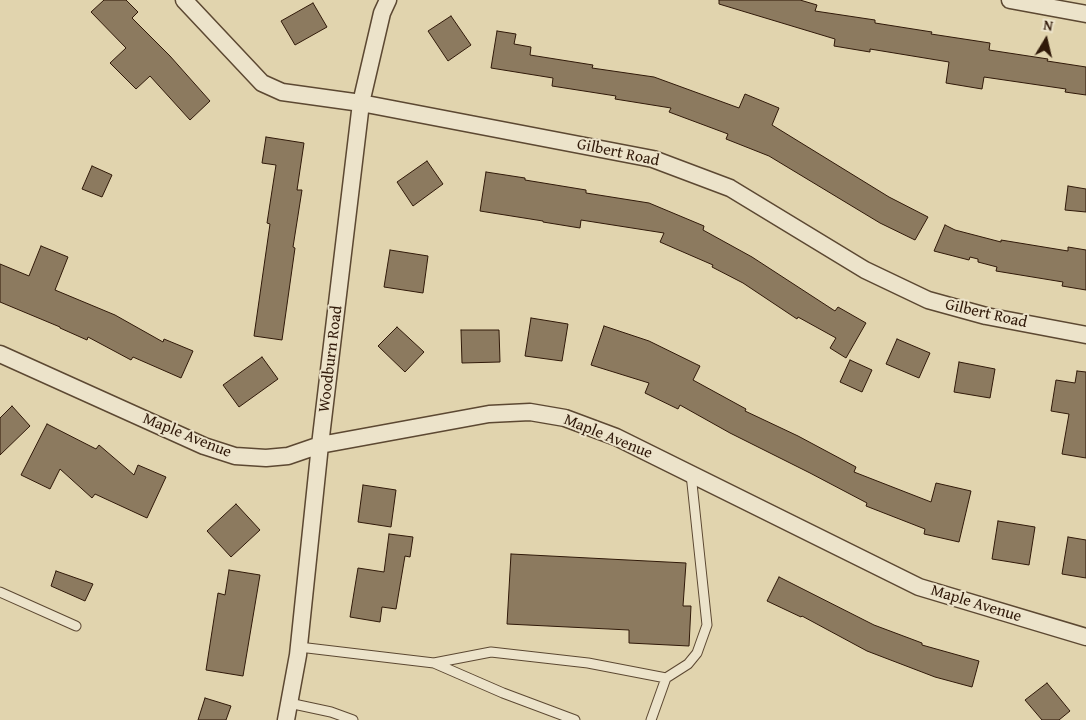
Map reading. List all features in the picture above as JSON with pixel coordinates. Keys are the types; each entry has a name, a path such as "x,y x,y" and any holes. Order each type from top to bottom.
{"street":[{"name":"Gilbert Road","path":"184,0 262,83 282,92 361,103 653,159 730,188 865,270 928,300 986,316 1086,335"},
{"name":"Woodburn Road","path":"286,720 299,647 320,445 361,103 382,14 388,0"},
{"path":"1010,0 1086,14"},
{"name":"Maple Avenue","path":"0,354 204,446 235,456 266,458 288,456 320,445 488,414 530,412 565,418 616,437 919,587 1086,637"}],"lane":[{"path":"651,720 666,678 688,664 697,653 707,625 691,474"},
{"path":"0,592 76,626"},
{"path":"299,647 434,663 503,693 575,720"},
{"path":"434,663 491,652 588,664 666,678"},
{"path":"289,703 331,712 353,720"}],"building":[{"path":"104,0 126,0 138,12 132,18 170,56 210,101 190,120 150,76 136,89 110,63 126,48 91,12"},
{"path":"719,0 800,0 817,5 815,11 875,20 875,23 990,43 989,50 1086,67 1086,95 1065,92 1066,89 984,77 982,89 946,83 949,62 870,49 870,52 834,46 835,39 719,4"},
{"path":"313,3 327,27 295,45 281,21"},
{"path":"451,16 471,45 448,61 428,31"},
{"path":"497,31 516,34 514,44 531,47 530,55 593,65 592,68 654,77 739,108 745,94 779,108 772,125 889,197 928,217 915,240 880,223 769,156 726,139 728,134 669,112 671,108 615,99 616,96 552,86 553,78 491,68"},
{"path":"266,137 304,143 297,190 302,190 282,340 254,336 270,224 267,223 276,165 262,163"},
{"path":"427,161 443,184 413,206 397,182"},
{"path":"92,166 112,175 102,197 82,189"},
{"path":"486,172 586,190 586,193 649,203 704,226 703,230 752,257 835,311 838,307 866,323 846,358 830,348 836,338 798,317 797,319 743,283 712,267 713,265 660,242 664,233 581,220 580,228 480,211"},
{"path":"1068,186 1086,189 1086,212 1065,210"},
{"path":"945,225 955,230 1001,242 1001,240 1068,251 1068,247 1086,250 1086,290 1062,286 1063,282 996,271 997,267 978,262 978,259 970,257 969,260 934,251"},
{"path":"41,246 68,257 55,290 115,315 163,342 164,339 193,351 181,378 133,357 131,360 88,337 87,340 0,302 0,264 29,276"},
{"path":"390,250 428,256 423,293 384,287"},
{"path":"531,318 568,324 562,361 525,356"},
{"path":"604,326 649,341 700,366 693,380 746,409 745,411 798,436 856,467 854,472 931,502 936,483 971,491 959,542 924,534 925,529 866,506 867,503 730,433 680,405 678,409 645,393 649,383 591,365"},
{"path":"397,327 424,352 405,372 378,346"},
{"path":"461,330 499,330 500,362 462,363"},
{"path":"897,339 930,353 919,378 886,364"},
{"path":"262,357 278,379 239,407 223,385"},
{"path":"850,360 872,370 862,392 840,382"},
{"path":"959,362 995,369 990,398 954,392"},
{"path":"1077,371 1086,372 1086,458 1062,454 1069,414 1051,411 1056,380 1075,383"},
{"path":"12,406 30,426 0,455 0,418"},
{"path":"47,424 96,449 99,445 134,475 138,465 166,477 147,518 95,494 92,498 60,469 50,489 21,475"},
{"path":"363,485 396,490 391,527 358,522"},
{"path":"236,504 260,530 231,557 207,531"},
{"path":"998,521 1035,527 1029,565 992,559"},
{"path":"389,534 413,537 410,557 405,556 396,609 382,607 380,622 350,617 358,568 384,572"},
{"path":"1068,537 1086,540 1086,578 1062,574"},
{"path":"511,554 686,563 683,606 691,606 689,646 629,643 629,630 507,624"},
{"path":"229,570 260,575 243,676 206,670 218,593 225,595"},
{"path":"56,571 93,584 85,601 51,586"},
{"path":"779,577 874,625 922,643 922,645 979,661 972,687 935,677 867,651 802,616 767,601"},
{"path":"1047,683 1070,711 1059,720 1042,720 1025,700"},
{"path":"205,698 231,706 226,720 198,720"}]}
